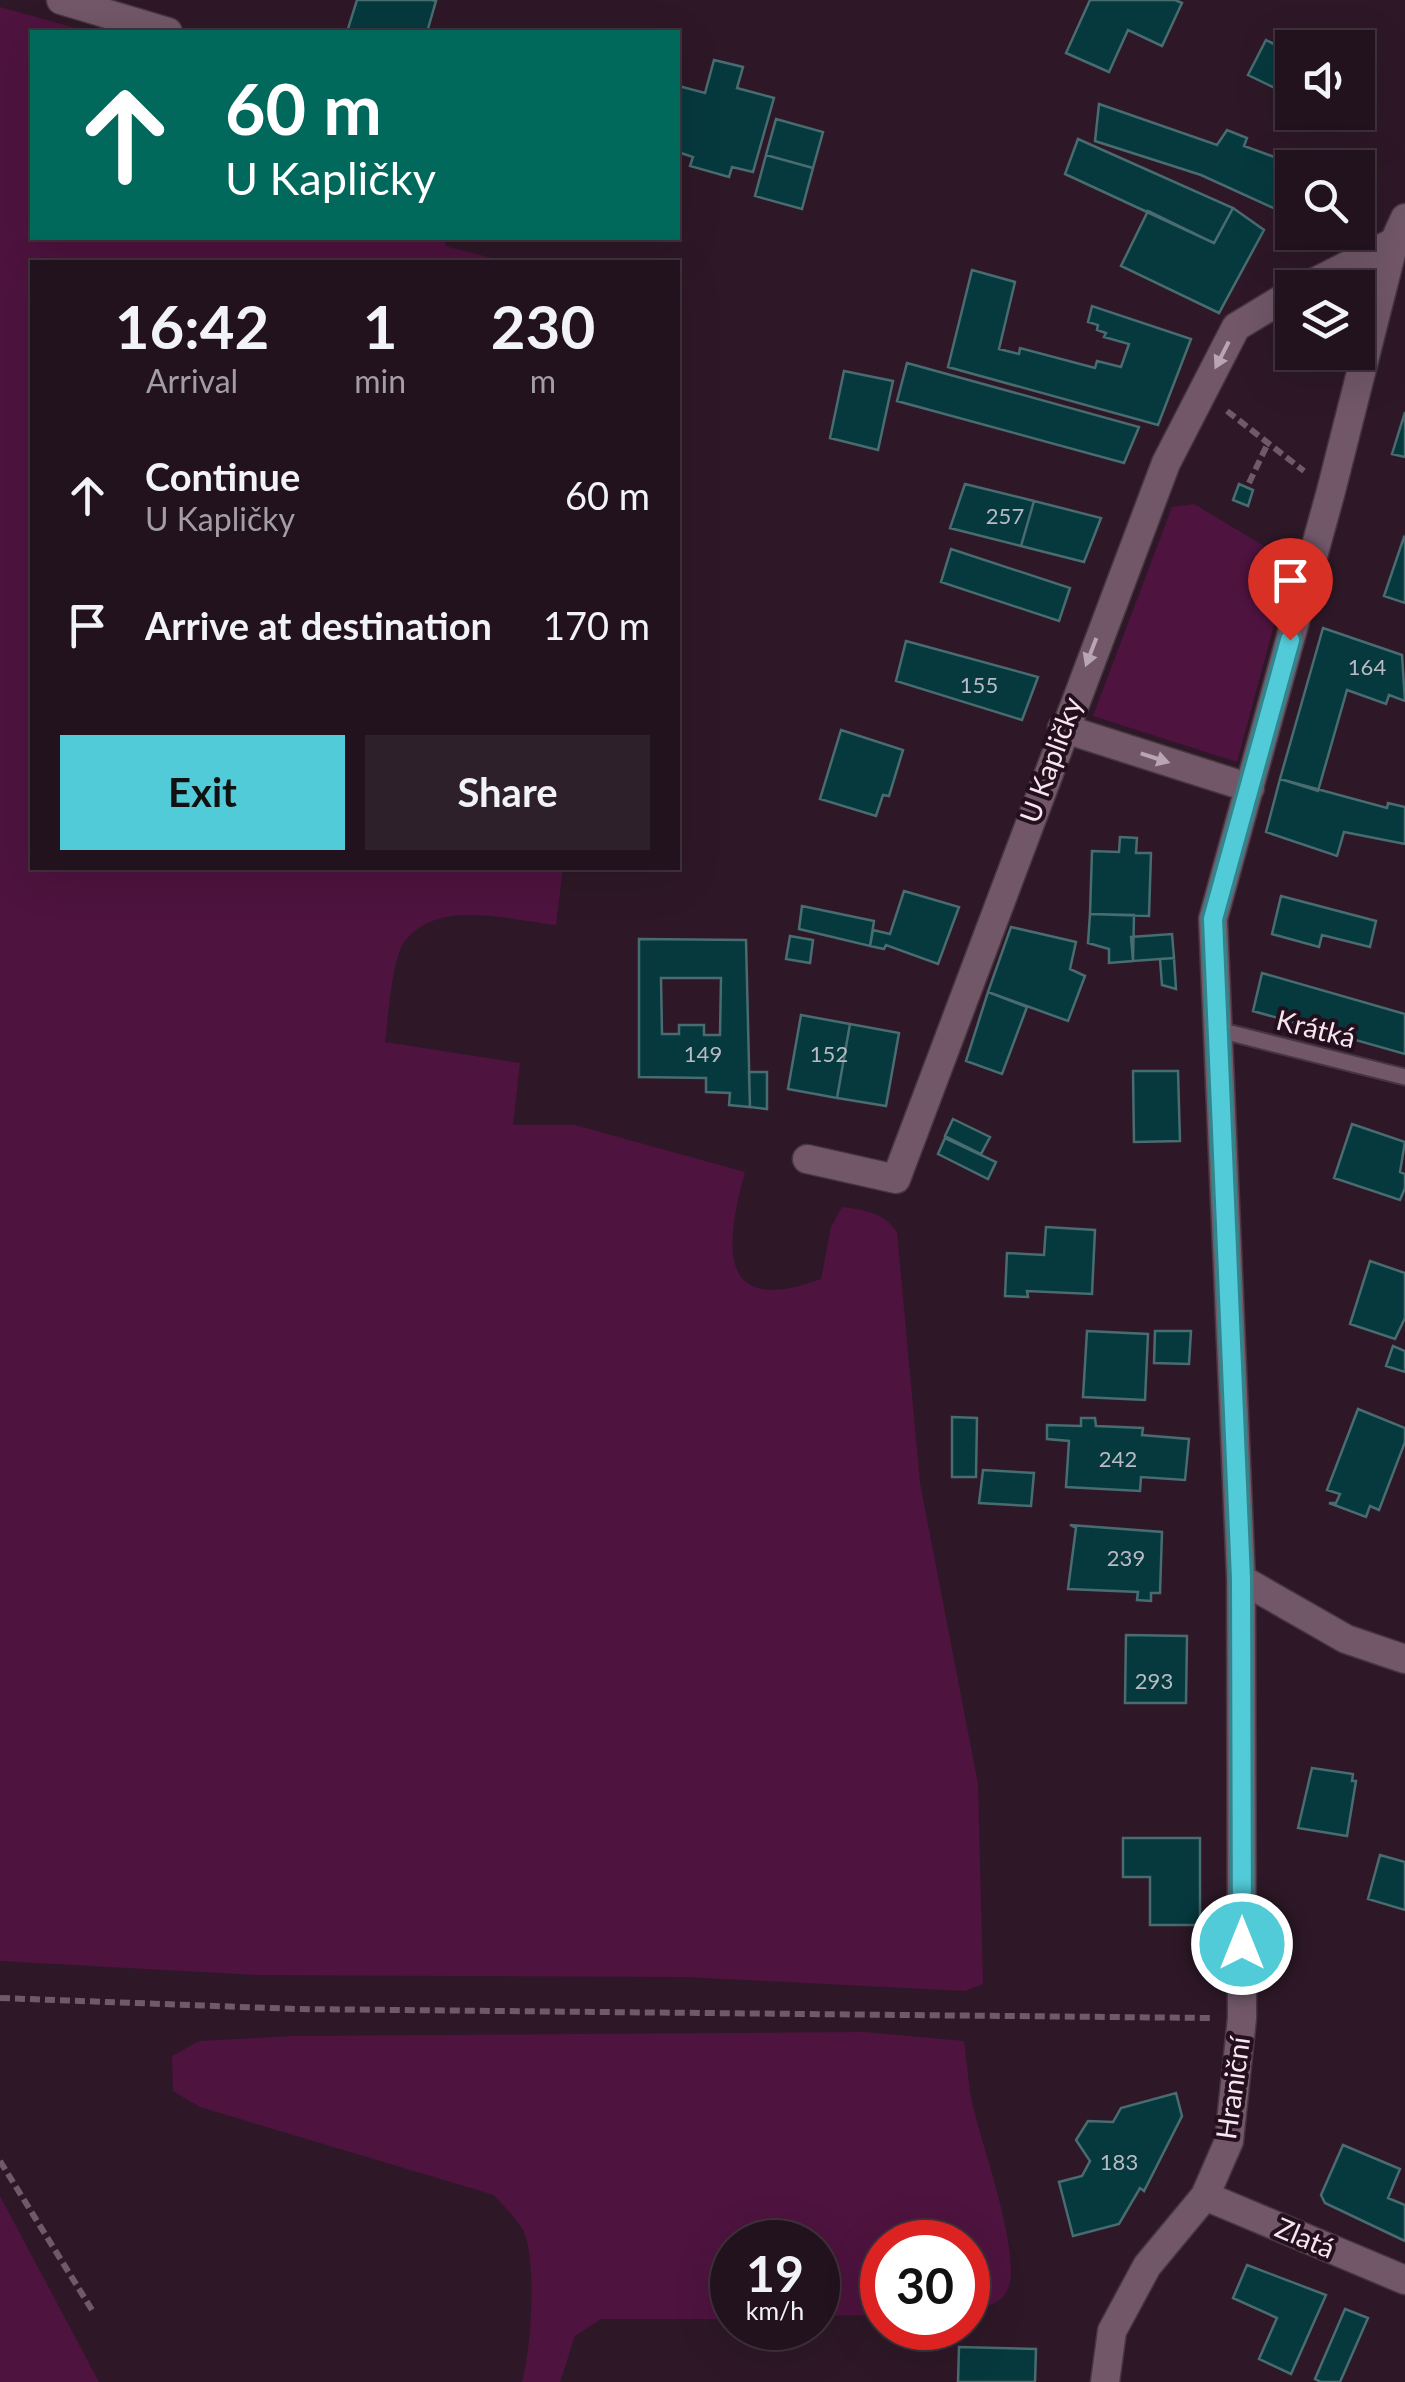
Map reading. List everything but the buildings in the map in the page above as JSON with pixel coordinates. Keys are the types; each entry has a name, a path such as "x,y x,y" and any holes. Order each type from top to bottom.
{"street":[{"path":"60,0 161,30"},
{"path":"1332,270 1400,230"},
{"path":"1400,230 1213,919 1241,1579 1346,1639 1405,1660"},
{"name":"U Kapličky","path":"807,1159 896,1179 1062,728 1166,463 1236,326 1275,302"},
{"path":"1062,728 1250,788"},
{"name":"Hraniční","path":"1105,2382 1112,2331 1146,2266 1205,2196 1228,2141 1242,2018 1241,1579"},
{"name":"Zlatá","path":"1205,2196 1405,2280"}],"lane":[{"name":"Krátká","path":"1215,1028 1405,1077"}],"path":[{"path":"1203,391 1331,491"},
{"path":"1250,483 1268,443"},
{"path":"0,1998 297,2009 1242,2018"},
{"path":"0,2161 92,2310"}],"shaded area":[{"path":"0,7 83,30 30,30 30,240 445,240 445,246 500,260 30,260 30,870 563,870 556,925 474,915 453,916 417,929 399,952 385,1042 520,1063 513,1125 575,1125 745,1172 733,1248 736,1268 746,1282 762,1289 787,1289 821,1279 831,1227 842,1207 873,1213 892,1225 897,1232 920,1483 978,1784 983,1984 965,1991 685,1977 257,1975 0,1961"},
{"path":"1194,504 1291,562 1237,762 1093,716 1172,507"},
{"path":"865,2032 964,2041 972,2102 1006,2227 1011,2275 1007,2291 990,2305 990,2220 860,2220 860,2315 840,2316 840,2220 710,2220 710,2319 601,2319 575,2336 560,2382 522,2382 531,2306 528,2246 521,2227 494,2195 200,2107 173,2091 172,2056 199,2041 294,2036"},
{"path":"0,2196 99,2382 0,2382"}],"route":[{"path":"1242,1944 1241,1579 1213,919 1290,640"}]}
